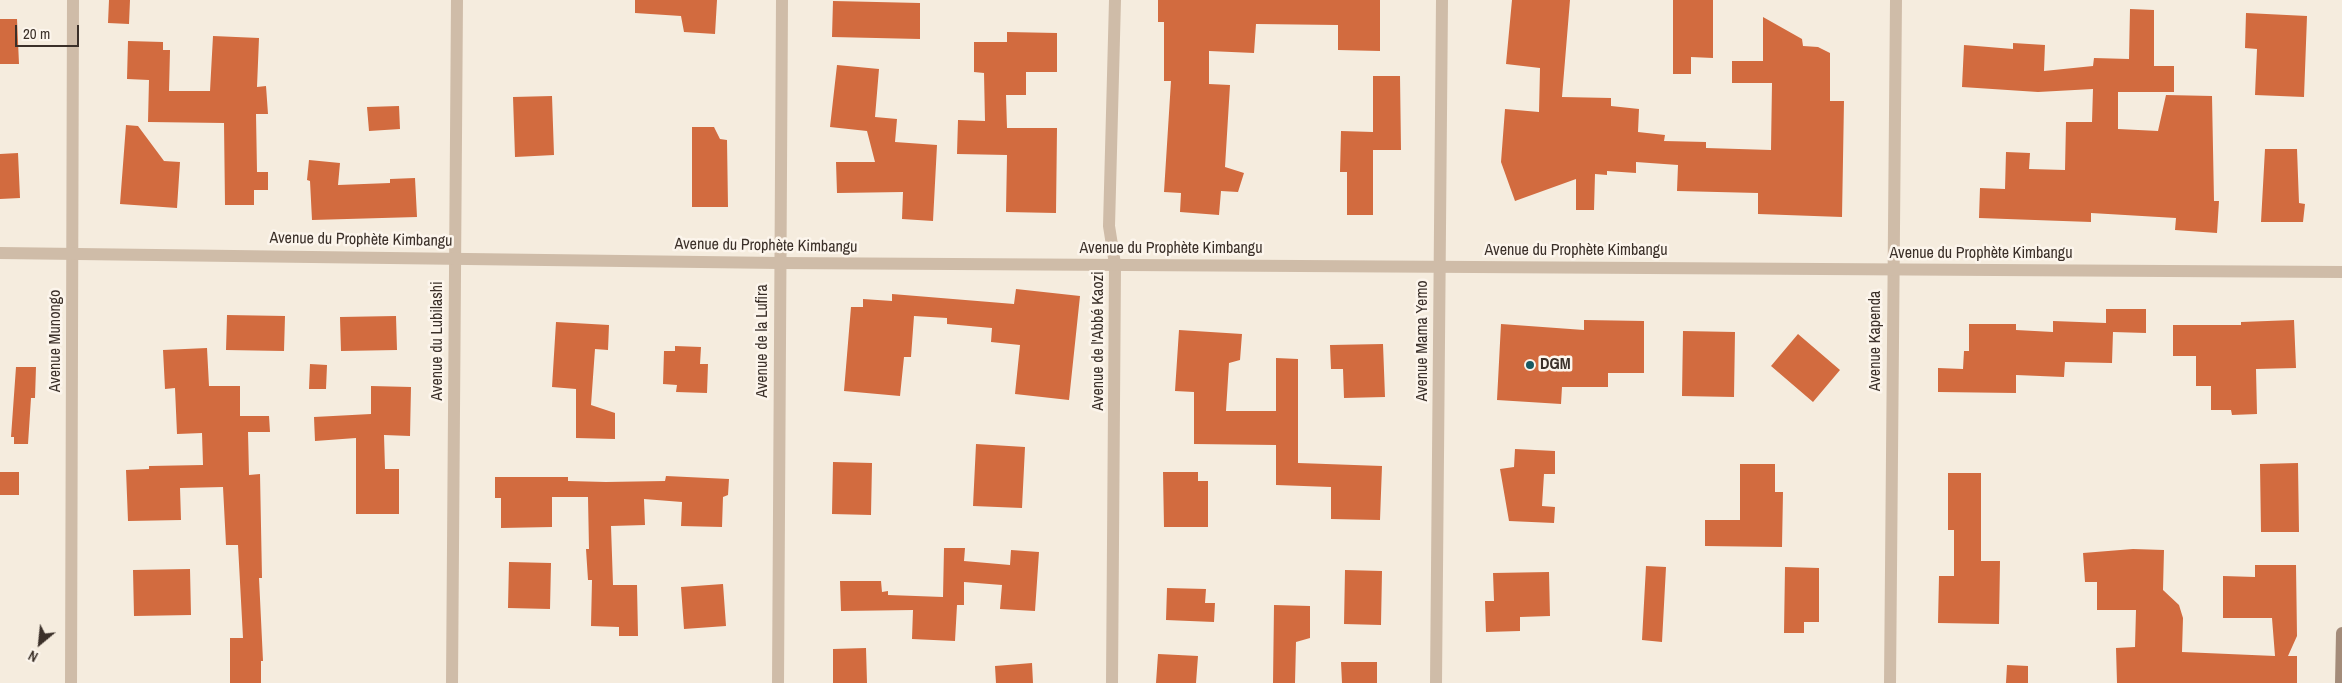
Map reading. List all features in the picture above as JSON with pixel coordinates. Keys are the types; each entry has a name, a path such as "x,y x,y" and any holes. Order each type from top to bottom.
{"main road":[{"path":"2341,683 2342,633"}],"street":[{"name":"Avenue Munongo","path":"71,683 72,0"},
{"name":"Avenue du Lubilashi","path":"452,683 458,0"},
{"name":"Avenue de la Lufira","path":"778,683 782,0"},
{"name":"Avenue de l'Abbé Kaozi","path":"1112,683 1116,264 1110,226 1116,0"},
{"name":"Avenue Mama Yemo","path":"1436,683 1442,0"},
{"name":"Avenue Kapenda","path":"1890,683 1892,270 1896,0"},
{"name":"Avenue du Prophète Kimbangu","path":"0,253 779,263 2342,272"}],"building":[{"path":"109,0 130,0 129,24 108,23"},
{"path":"635,0 717,0 715,34 684,32 681,16 635,13"},
{"path":"1158,0 1380,0 1380,51 1338,50 1338,25 1256,24 1254,53 1209,51 1209,84 1230,85 1225,167 1244,173 1238,192 1221,191 1219,215 1180,212 1181,193 1164,192 1171,81 1164,81 1164,22 1158,22"},
{"path":"1512,0 1570,0 1562,97 1611,98 1611,106 1639,109 1638,132 1665,135 1664,141 1706,142 1706,148 1771,150 1772,83 1732,83 1732,61 1763,61 1763,17 1802,39 1803,46 1818,47 1830,53 1830,101 1844,101 1842,217 1758,214 1758,193 1677,191 1678,165 1636,162 1636,173 1607,171 1607,175 1595,174 1594,210 1576,210 1576,179 1515,201 1501,162 1505,109 1539,112 1540,68 1506,64"},
{"path":"1673,0 1713,0 1713,58 1691,57 1691,74 1673,74"},
{"path":"833,1 920,3 920,39 832,37"},
{"path":"2130,9 2154,10 2154,66 2174,66 2174,92 2118,92 2118,129 2158,131 2166,95 2212,96 2214,201 2219,201 2217,233 2175,230 2176,218 2091,213 2091,222 1979,218 1980,188 2005,189 2006,152 2030,153 2029,169 2065,170 2066,122 2092,122 2093,89 2038,92 1962,87 1964,45 2013,49 2013,43 2045,45 2044,71 2093,66 2094,58 2129,59"},
{"path":"2246,13 2307,16 2304,97 2255,95 2257,49 2245,48"},
{"path":"0,19 17,19 19,64 0,64"},
{"path":"1007,32 1057,33 1057,72 1026,72 1026,95 1006,95 1007,128 1057,128 1056,213 1006,212 1007,155 957,154 958,120 985,121 984,73 974,72 974,42 1007,42"},
{"path":"213,36 259,38 257,87 266,86 268,114 256,114 257,172 268,172 268,190 254,190 254,205 225,205 224,123 148,122 149,80 127,79 128,41 163,42 163,50 170,50 169,91 210,91"},
{"path":"837,65 879,69 875,117 897,119 895,142 937,145 933,221 902,219 903,192 837,193 836,162 875,162 867,131 830,127"},
{"path":"1373,76 1400,76 1401,150 1373,150 1373,215 1347,215 1347,172 1340,172 1341,131 1373,132"},
{"path":"552,96 554,155 515,157 513,97"},
{"path":"399,106 400,129 369,131 367,107"},
{"path":"126,125 138,126 164,161 180,162 177,208 120,204"},
{"path":"692,127 714,127 720,139 727,140 728,207 692,207"},
{"path":"2265,149 2297,149 2299,203 2305,204 2303,222 2261,222"},
{"path":"18,153 20,198 0,199 0,154"},
{"path":"309,160 340,163 338,185 390,183 390,179 415,178 417,217 312,220 310,181 307,180"},
{"path":"1016,289 1080,296 1069,400 1015,394 1020,345 991,342 992,328 947,324 947,318 914,316 911,357 904,357 900,396 844,391 851,307 863,307 863,299 892,301 892,294 1014,304"},
{"path":"2106,309 2146,309 2146,333 2113,332 2112,363 2065,362 2064,377 2016,375 2016,393 1938,392 1938,368 1963,369 1964,351 1969,351 1969,324 2016,324 2016,330 2053,332 2053,321 2106,323"},
{"path":"227,315 285,316 284,351 226,350"},
{"path":"396,316 397,350 341,351 340,317"},
{"path":"1584,320 1644,321 1644,373 1608,373 1608,387 1562,387 1561,404 1497,400 1501,324 1584,330"},
{"path":"2294,320 2296,368 2256,369 2257,414 2232,415 2231,410 2211,410 2211,386 2196,386 2196,356 2173,356 2173,325 2241,325 2241,322"},
{"path":"556,322 609,325 608,350 595,349 591,405 615,413 615,439 576,438 576,389 552,387"},
{"path":"1179,330 1242,334 1240,360 1229,363 1226,411 1276,411 1276,358 1298,359 1298,463 1382,466 1380,520 1331,519 1331,487 1276,485 1276,445 1194,444 1194,392 1175,391"},
{"path":"1683,331 1735,332 1734,397 1682,396"},
{"path":"1798,334 1840,370 1813,402 1771,366"},
{"path":"1383,344 1385,397 1344,398 1343,369 1331,369 1330,345"},
{"path":"675,346 701,347 700,364 708,364 707,393 676,392 677,385 663,384 664,351 675,351"},
{"path":"207,348 209,386 240,386 240,416 269,416 270,432 248,432 249,475 260,474 262,578 259,578 263,661 261,661 261,683 230,683 230,638 243,638 238,545 226,545 223,487 180,488 181,520 128,521 126,470 149,469 149,466 203,465 202,433 177,434 175,388 165,389 163,350"},
{"path":"310,364 327,365 326,389 309,389"},
{"path":"16,367 36,367 35,398 31,398 28,444 14,444 14,437 11,437"},
{"path":"371,386 411,387 410,436 384,435 385,469 399,469 399,514 356,514 356,438 315,441 314,417 371,414"},
{"path":"976,444 1025,447 1022,508 973,506"},
{"path":"1515,449 1555,451 1555,474 1544,474 1542,506 1555,507 1554,523 1509,521 1500,469 1514,467"},
{"path":"833,462 872,463 871,515 832,514"},
{"path":"2298,463 2299,532 2261,532 2260,464"},
{"path":"1740,464 1775,464 1775,492 1783,492 1782,547 1705,546 1705,520 1740,520"},
{"path":"0,472 19,472 19,495 0,495"},
{"path":"1163,472 1198,472 1198,481 1208,481 1208,527 1164,527"},
{"path":"1948,473 1981,473 1981,561 2000,561 1999,624 1938,623 1939,576 1954,576 1954,530 1948,530"},
{"path":"666,476 729,479 728,495 723,497 722,527 681,526 682,502 644,499 645,525 611,526 613,585 637,585 638,636 619,636 619,627 591,626 592,580 588,580 586,549 589,549 588,497 552,497 552,527 501,528 501,498 495,498 495,477 568,477 568,481 606,482 665,481"},
{"path":"944,548 965,548 964,561 1010,565 1011,550 1039,552 1035,611 1000,609 1002,585 964,582 964,605 957,605 955,641 912,639 913,610 841,611 840,581 881,581 882,592 888,591 888,595 943,597"},
{"path":"2133,549 2164,550 2163,590 2179,605 2183,618 2182,652 2275,656 2272,618 2223,618 2223,576 2255,577 2255,565 2296,565 2297,636 2288,656 2297,656 2297,683 2117,683 2116,648 2135,647 2136,610 2097,610 2097,582 2085,582 2083,553"},
{"path":"509,562 551,563 550,609 508,608"},
{"path":"1646,566 1666,567 1662,642 1642,640"},
{"path":"1785,567 1819,568 1819,622 1804,622 1804,633 1784,633"},
{"path":"190,569 191,615 134,616 133,570"},
{"path":"1345,570 1382,571 1381,625 1344,624"},
{"path":"1549,572 1550,616 1520,617 1520,631 1486,632 1485,601 1494,601 1493,573"},
{"path":"723,584 726,626 684,629 681,587"},
{"path":"1167,588 1206,589 1205,603 1215,603 1214,622 1166,620"},
{"path":"1274,605 1310,606 1310,638 1296,642 1295,683 1273,683"},
{"path":"866,648 867,683 833,683 833,649"},
{"path":"1158,654 1198,656 1196,683 1156,683"},
{"path":"1341,662 1377,662 1377,683 1342,683"},
{"path":"1032,663 1033,683 996,683 995,666"},
{"path":"2007,665 2028,666 2028,683 2006,683"}],"place":[{"name":"DGM","path":"1530,365"}]}
